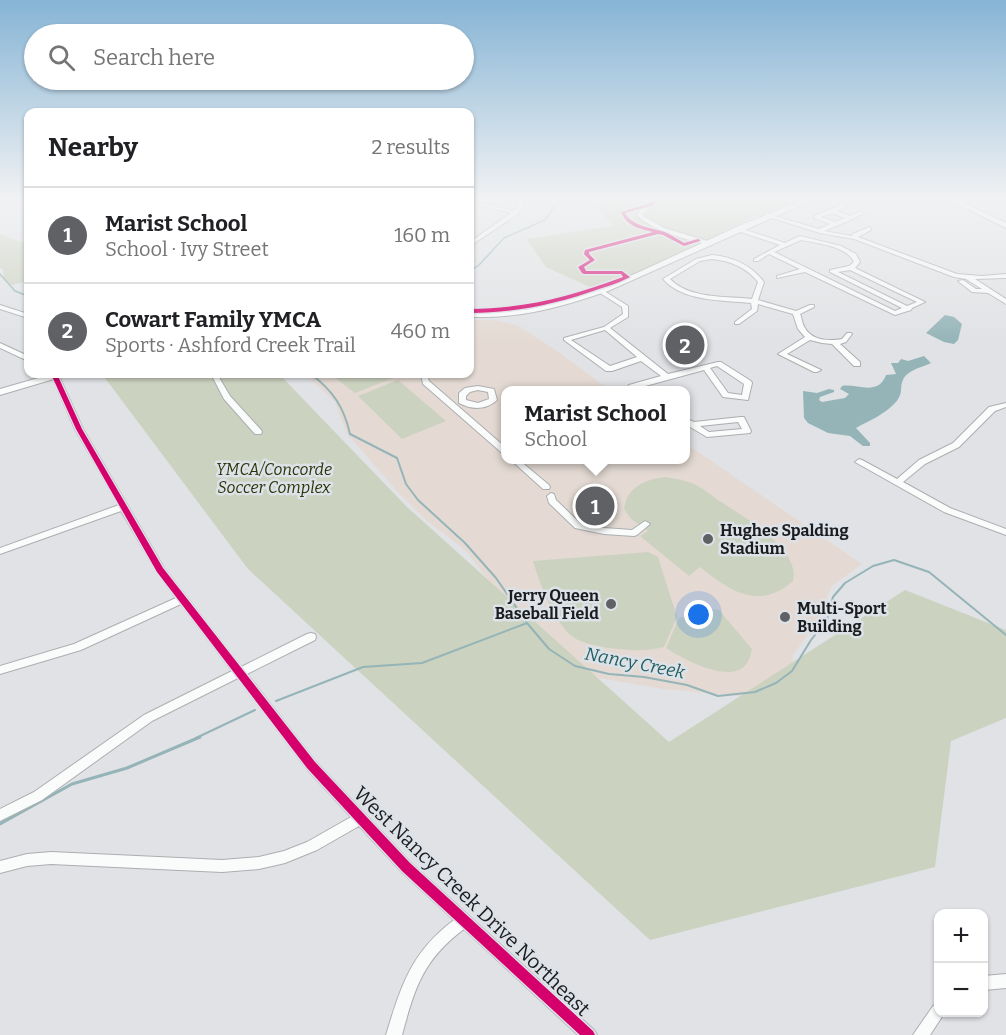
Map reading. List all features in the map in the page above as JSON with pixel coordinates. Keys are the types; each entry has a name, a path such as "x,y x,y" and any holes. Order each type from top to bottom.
{"main road":[{"path":"474,314 532,311 599,290 702,246"},
{"path":"0,392 44,378"}],"street":[{"path":"756,260 779,246"},
{"path":"837,246 854,255 857,262 851,268"},
{"path":"877,246 960,278 1006,276"},
{"path":"769,252 895,314 922,302 851,268 816,274"},
{"path":"737,323 752,315 755,310 754,302 761,282 754,272 745,266 720,258 704,258 667,276 667,282 688,292 754,302 796,313 812,306"},
{"path":"674,260 689,265"},
{"path":"960,278 961,268"},
{"path":"779,277 804,270"},
{"path":"832,271 909,309"},
{"path":"744,276 754,272"},
{"path":"960,278 974,291 988,291"},
{"path":"969,278 1006,302"},
{"path":"737,299 759,289"},
{"path":"599,290 621,301 625,306 626,315 606,328 566,339 609,369 642,358"},
{"path":"0,307 24,315"},
{"path":"796,313 804,333 810,337 835,343 844,341 849,334"},
{"path":"606,328 667,377"},
{"path":"810,337 782,354 817,370"},
{"path":"835,343 857,364"},
{"path":"0,345 24,357"},
{"path":"18,354 24,352"},
{"path":"636,386 667,377 706,367 718,364 748,383 745,398 726,395 706,367"},
{"name":"West Nancy Creek Drive Northeast","path":"58,378 70,412 160,570 311,765 406,867 589,1035"},
{"path":"216,378 227,397 258,432"},
{"path":"425,378 426,382 501,447"},
{"path":"442,396 483,388 491,392 494,397 486,404 464,415"},
{"path":"468,390 462,395 465,403 475,406 486,404"},
{"path":"897,483 922,462 956,445 992,409 1006,405"},
{"path":"690,422 741,419 747,431 707,435 690,423"},
{"path":"859,462 947,510 1006,532"},
{"path":"520,464 549,491 552,501 578,526 634,533 645,524"},
{"path":"0,552 123,507"},
{"path":"0,670 76,646 182,598"},
{"path":"0,815 38,796 148,718 311,637"},
{"path":"0,867 27,860 51,858 222,866 259,863 285,857 312,846 361,818"},
{"path":"394,1035 402,1006 417,972 437,941 464,920"},
{"path":"988,983 1006,981"},
{"path":"921,1035 934,1017"}],"shaded area":[{"path":"474,320 493,320 517,325 605,386 501,386 501,464 690,464 690,446 862,564 832,586 817,622 793,655 791,678 749,697 663,689 558,671 467,552 425,519 347,434 335,402 309,378 474,378"}],"green space":[{"path":"0,246 24,246 24,282 12,285 4,280 3,269 0,268"},
{"path":"531,246 695,246 670,259 594,289 546,267"},
{"name":"YMCA/Concorde Soccer Complex","path":"105,378 283,378 407,507 669,742 905,590 1006,630 1006,718 951,741 935,867 650,940 248,569"},
{"path":"335,378 393,378 355,393"},
{"path":"398,380 446,421 402,439 358,396"},
{"name":"Hughes Spalding Stadium","path":"666,477 697,486 769,535 788,557 793,569 793,581 768,595 745,594 722,584 700,567 689,576 640,536 648,531 631,519 624,509 626,501 638,485"},
{"name":"Jerry Queen Baseball Field","path":"648,552 658,557 677,617 664,647 647,650 603,647 583,642 570,635 550,605 533,561"},
{"path":"712,609 719,610 752,649 748,661 740,669 730,672 707,668 666,648 679,618"}],"water":[{"path":"945,315 954,317 962,324 958,340 954,344 926,333"},
{"path":"924,356 931,363 912,371 905,377 896,402 882,414 856,428 870,443 870,446 863,446 850,436 828,433 808,423 804,418 803,391 817,393 829,389 834,390 820,397 819,400 822,402 845,398 849,394 840,389 842,386 866,388 878,386 886,375 896,374 891,363 898,363 901,359 908,361"}],"waterway":[{"path":"474,268 496,246"},
{"name":"Nancy Creek","path":"0,274 15,291 24,294"},
{"name":"Nancy Creek","path":"316,378 336,400 350,434 397,458 406,484 418,500 465,543 496,578 527,623"},
{"name":"Nancy Creek","path":"527,623 549,649 575,666 609,674 644,677 687,685 718,696 755,692 776,683 792,671 811,640 827,620 833,597 845,583 873,566 894,560 929,572 1006,635"},
{"path":"276,701 363,667 422,663 527,623"},
{"path":"196,738 255,710"},
{"path":"0,824 72,784 127,768 200,737"}],"cycle path":[{"path":"474,311 532,306 587,292 627,277 622,273 584,272 581,267 593,260 586,254 587,251 605,246"},
{"path":"56,378 79,429 160,570 311,765 406,867 589,1035"}],"place":[{"name":"Cowart Family YMCA","path":"685,345"},
{"name":"Marist School","path":"595,506"},
{"name":"Hughes Spalding Stadium","path":"708,539"},
{"name":"Jerry Queen Baseball Field","path":"611,604"},
{"name":"Multi-Sport Building","path":"785,617"}]}
